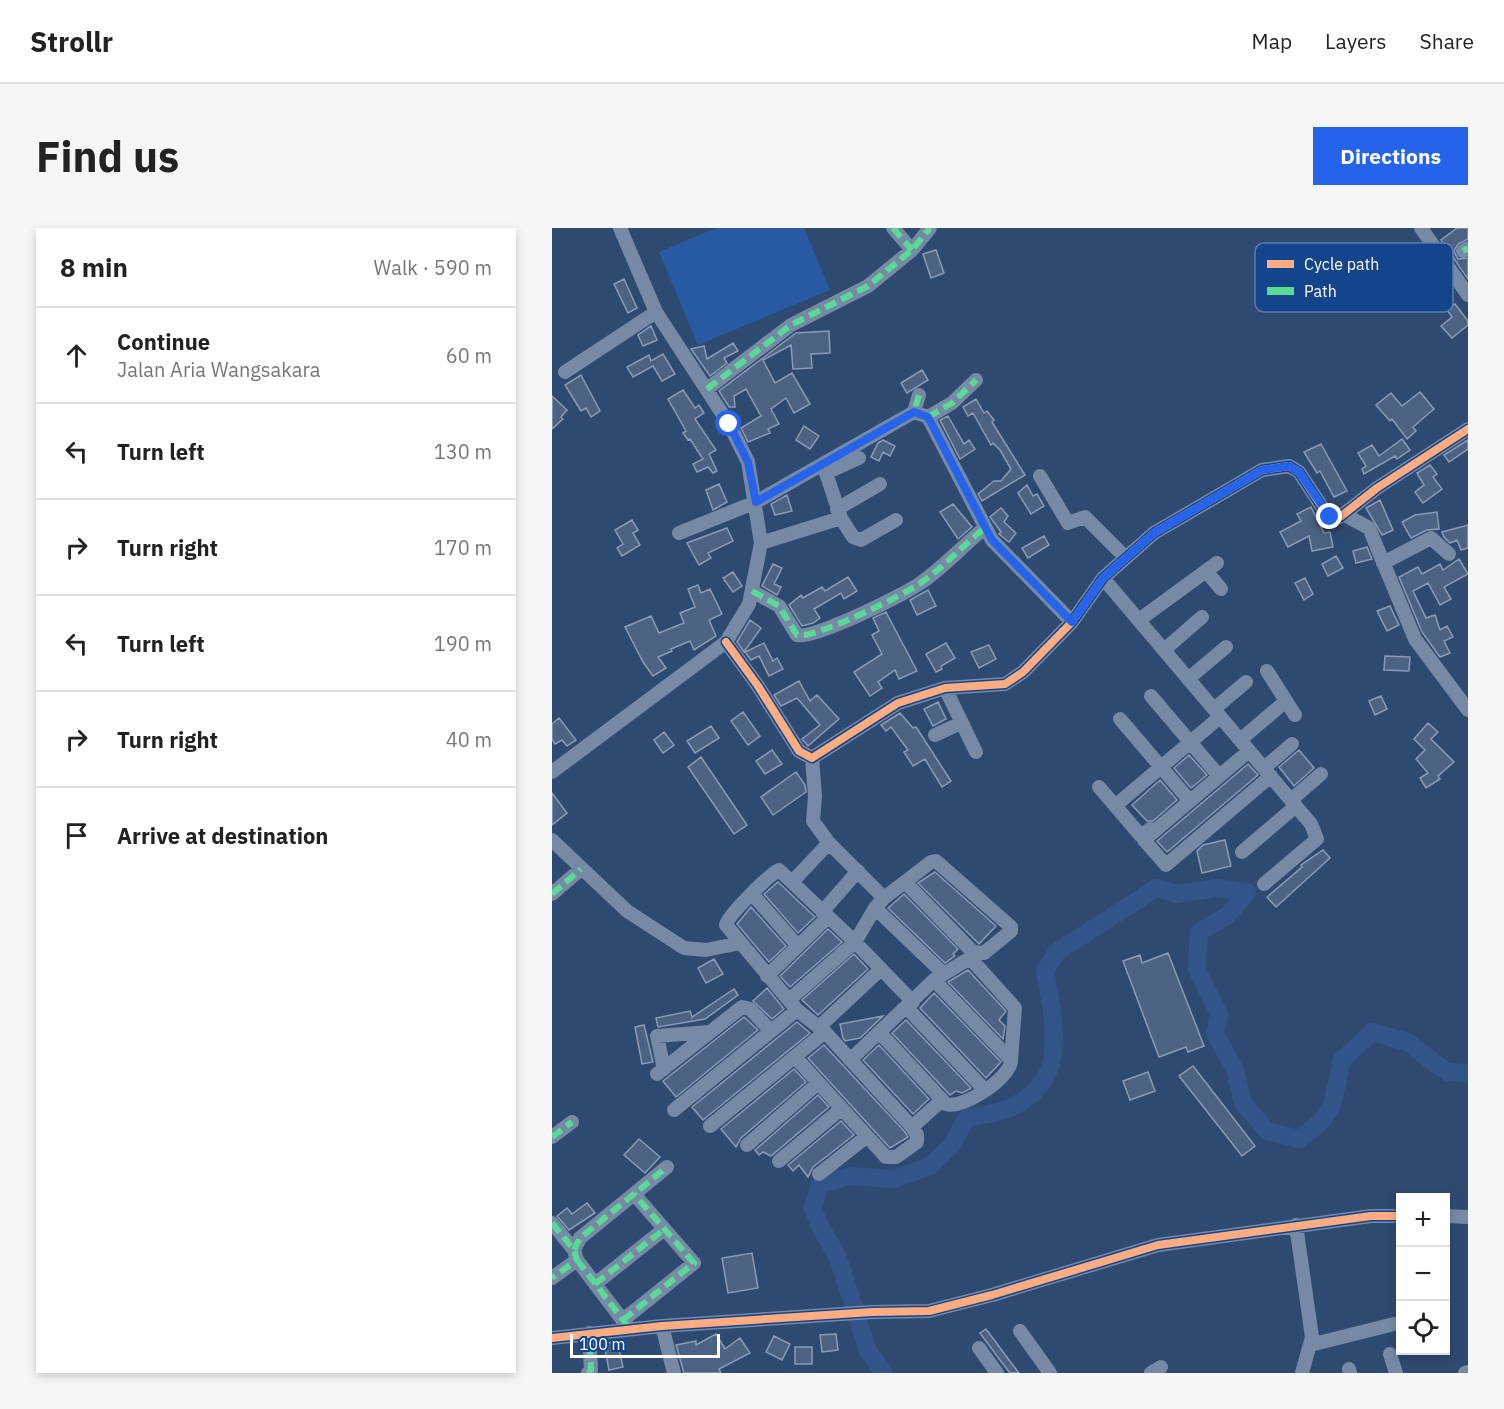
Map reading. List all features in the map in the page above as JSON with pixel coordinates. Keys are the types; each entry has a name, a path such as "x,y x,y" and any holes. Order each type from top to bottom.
{"street":[{"path":"552,772 726,642 744,613 752,591 761,543 748,462 707,389 656,312 620,228"},
{"path":"893,228 912,250"},
{"path":"707,389 791,325 868,286 912,250 930,228"},
{"path":"1421,228 1432,243"},
{"path":"1453,274 1468,295"},
{"path":"565,372 656,312"},
{"path":"928,417 952,403 976,380"},
{"path":"679,532 756,502 914,412 919,395"},
{"path":"914,412 928,417 985,528 1027,578 1072,622"},
{"path":"812,758 898,703 945,688 1005,684 1023,672 1072,622 1103,578 1154,533 1262,470 1289,466 1299,472 1330,517 1345,515 1377,489 1468,429"},
{"path":"859,458 826,473 839,514 853,537 861,540 896,520"},
{"path":"1040,476 1068,523 1085,518 1126,558"},
{"path":"761,543 839,514 880,484"},
{"path":"1345,515 1369,528 1415,639 1468,710"},
{"path":"752,591 779,606 797,635 818,633 903,595 924,581 985,528"},
{"path":"1383,563 1431,538 1449,554"},
{"path":"1138,620 1212,567 1221,589"},
{"path":"1103,578 1311,824 1317,839 1264,884"},
{"path":"1164,650 1202,617"},
{"path":"726,642 758,686 799,751 812,758"},
{"path":"1188,679 1226,646"},
{"path":"1267,672 1295,715"},
{"path":"1115,806 1190,743 1246,681"},
{"path":"945,688 976,752"},
{"path":"1150,696 1217,775"},
{"path":"1099,787 1141,836 1217,775 1286,701"},
{"path":"1120,719 1188,799"},
{"path":"935,735 961,723"},
{"path":"1188,799 1144,840 1166,865 1267,772 1292,744"},
{"path":"812,758 815,796 812,819 829,843 858,871 879,903 938,977 1011,1060"},
{"path":"1242,852 1321,774"},
{"path":"552,840 581,870 627,911 684,948 705,950 740,943"},
{"path":"792,882 829,843"},
{"path":"674,1110 771,1031 793,1005 855,942 879,903 931,862 936,861 1011,927 1009,935 984,953 971,955 938,977 850,1060"},
{"path":"552,894 581,870"},
{"path":"795,1057 817,1084 886,1157 892,1159 917,1142 917,1135 912,1127 822,1029 793,1005 726,925 726,921 779,870 881,969 985,1090"},
{"path":"767,976 825,915 858,871"},
{"path":"880,1033 941,1101 951,1106 985,1090 1010,1069 1015,1008 905,882"},
{"path":"753,895 797,945"},
{"path":"710,1126 795,1057 881,969"},
{"path":"709,1032 657,1036 660,1071 742,1007 750,1009 771,1031"},
{"path":"747,1145 817,1084"},
{"path":"912,1127 941,1101"},
{"path":"779,1161 841,1109"},
{"path":"552,1137 572,1122"},
{"path":"819,1174 866,1137"},
{"path":"552,1278 575,1255 580,1238 668,1167"},
{"path":"627,1325 693,1264 634,1194"},
{"path":"552,1338 627,1325 662,1326 943,1309 1158,1245 1296,1225 1371,1216 1396,1216"},
{"path":"1450,1216 1468,1217"},
{"path":"552,1223 627,1325"},
{"path":"1296,1225 1311,1321 1310,1345 1302,1373"},
{"path":"595,1284 663,1230"},
{"path":"1310,1345 1394,1324"},
{"path":"662,1326 674,1373"},
{"path":"1020,1331 1050,1373"},
{"path":"588,1373 591,1370 589,1333"},
{"path":"979,1348 997,1373"},
{"path":"1390,1354 1396,1373"}],"shaded area":[{"path":"716,228 804,228 830,290 698,345 659,252"}],"building":[{"path":"1457,228 1468,228 1468,239 1458,244 1454,251 1458,259 1468,258 1468,279 1453,257 1453,243 1443,243 1441,240"},
{"path":"936,250 944,273 931,278 923,254"},
{"path":"624,279 637,308 628,313 614,284"},
{"path":"1455,304 1468,321 1468,325 1452,338 1441,326 1452,317 1448,312 1453,312"},
{"path":"651,326 657,340 643,346 638,335"},
{"path":"829,331 830,353 811,354 812,368 793,369 791,345 763,360 775,383 792,373 810,404 794,413 786,398 771,409 779,424 768,429 770,433 748,442 741,428 761,416 746,389 734,396 735,407 729,407 719,391 796,333"},
{"path":"733,343 738,351 724,358 727,363 710,376 691,349 704,346 707,359"},
{"path":"663,354 675,374 662,381 653,366 633,377 627,367 649,355 651,361"},
{"path":"922,370 928,380 907,393 901,383"},
{"path":"581,375 600,411 591,417 586,408 581,411 565,385"},
{"path":"683,390 695,408 699,405 704,413 695,419 716,450 709,454 717,471 713,473 708,467 697,472 693,464 703,459 690,439 688,440 683,433 686,431 668,399"},
{"path":"1420,392 1434,409 1413,427 1416,431 1407,439 1392,419 1390,421 1376,405 1391,393 1402,406"},
{"path":"552,396 567,410 561,417 563,419 552,429"},
{"path":"976,399 984,413 987,411 994,420 992,422 1025,475 982,501 978,494 994,481 1001,481 1011,469 1000,450 993,443 991,445 973,413 968,416 963,407"},
{"path":"948,416 964,444 969,440 975,449 960,459 940,420"},
{"path":"804,426 819,436 810,449 796,440"},
{"path":"1402,439 1410,450 1397,459 1395,456 1364,474 1362,469 1366,466 1358,453 1372,445 1379,456"},
{"path":"883,440 895,446 890,456 883,452 879,461 871,457 878,443"},
{"path":"1468,440 1468,449 1449,462 1444,455"},
{"path":"1321,444 1347,491 1334,497 1320,471 1317,473 1304,452"},
{"path":"1430,465 1437,474 1433,477 1442,489 1423,503 1415,492 1424,485 1417,473"},
{"path":"719,484 727,502 713,510 706,490"},
{"path":"1027,485 1033,496 1037,494 1044,506 1031,514 1018,493"},
{"path":"787,495 792,511 775,515 771,504"},
{"path":"1380,500 1393,530 1382,535 1366,508"},
{"path":"953,504 972,527 958,539 940,512"},
{"path":"1311,507 1324,533 1330,532 1333,547 1312,551 1309,536 1288,547 1280,532 1301,521 1297,514"},
{"path":"1001,508 1008,516 1004,522 1016,533 1009,542 999,534 1001,532 990,517"},
{"path":"1437,512 1439,529 1427,530 1411,538 1402,522 1415,515"},
{"path":"632,520 638,530 633,533 640,545 622,556 617,548 623,544 615,530"},
{"path":"1468,525 1468,548 1461,550 1457,540 1450,543 1442,532"},
{"path":"727,528 733,541 708,553 711,558 699,565 687,543"},
{"path":"1044,536 1049,545 1028,558 1022,548"},
{"path":"1367,547 1372,559 1356,563 1353,551"},
{"path":"1336,556 1343,568 1328,576 1322,564"},
{"path":"1459,559 1468,574 1444,587 1451,599 1440,605 1428,583 1413,591 1426,618 1435,615 1440,630 1447,626 1453,637 1444,641 1450,653 1440,657 1422,632 1399,577 1418,567 1422,574 1440,564 1443,570"},
{"path":"773,564 782,568 774,584 781,587 777,595 762,586"},
{"path":"733,572 742,586 733,592 723,578"},
{"path":"848,577 857,591 844,599 841,593 814,609 820,618 802,626 789,605 801,595 803,598 822,587 825,591"},
{"path":"1305,578 1313,594 1304,600 1295,583"},
{"path":"698,585 701,593 710,589 722,614 709,620 716,636 694,650 690,641 658,657 666,668 653,676 625,627 651,616 659,633 684,623 680,613 695,607 688,589"},
{"path":"928,590 936,606 917,615 910,600"},
{"path":"1390,606 1399,625 1387,631 1377,611"},
{"path":"886,612 917,671 899,679 895,670 878,682 882,688 870,696 854,672 882,654 872,635 879,631 873,618"},
{"path":"750,620 761,628 744,652 737,642"},
{"path":"764,643 773,661 777,658 783,669 769,676 759,656 751,660 745,652"},
{"path":"946,643 955,658 941,666 942,669 936,672 926,654"},
{"path":"989,645 996,659 979,668 971,652"},
{"path":"1385,656 1410,657 1409,671 1384,670"},
{"path":"799,681 810,701 817,695 839,719 808,746 802,739 820,725 797,698 781,706 774,695"},
{"path":"1381,696 1387,709 1375,715 1369,701"},
{"path":"938,702 946,719 933,726 924,709"},
{"path":"743,712 760,736 748,745 731,721"},
{"path":"900,713 913,728 916,727 951,781 942,787 925,759 913,766 904,752 908,750 891,727 886,731 881,725"},
{"path":"559,718 576,740 567,746 562,740 555,744 552,739 552,724"},
{"path":"1428,723 1438,732 1431,739 1454,762 1438,776 1440,779 1426,788 1420,778 1428,773 1416,759 1425,750 1414,739"},
{"path":"711,726 719,738 695,753 687,741"},
{"path":"664,732 674,745 663,753 654,740"},
{"path":"772,750 782,764 765,774 756,761"},
{"path":"1299,750 1314,768 1294,786 1279,767"},
{"path":"1189,755 1207,775 1191,788 1174,768"},
{"path":"701,757 747,825 734,834 688,767"},
{"path":"1248,764 1258,775 1167,852 1157,841"},
{"path":"796,772 805,785 806,792 773,815 761,797"},
{"path":"1160,780 1177,800 1153,821 1147,821 1132,805"},
{"path":"552,793 567,813 552,825"},
{"path":"1225,840 1231,866 1202,873 1197,851 1203,845"},
{"path":"1323,850 1330,858 1276,907 1267,897 1302,867 1301,865"},
{"path":"935,872 996,926 979,944 918,883"},
{"path":"778,882 815,917 798,933 764,894"},
{"path":"904,894 958,949 953,954 955,956 945,963 888,908"},
{"path":"751,907 786,946 769,962 737,924"},
{"path":"828,929 842,942 790,987 780,976"},
{"path":"1168,953 1204,1046 1188,1052 1186,1047 1159,1057 1123,961 1140,955 1142,963"},
{"path":"854,954 868,969 818,1015 802,1000"},
{"path":"714,959 723,974 706,983 698,968"},
{"path":"968,970 1006,1011 999,1020 1005,1026 1003,1039 948,982"},
{"path":"767,988 784,1009 772,1019 753,1001"},
{"path":"734,989 738,995 705,1019 658,1027 656,1018 690,1011 692,1017"},
{"path":"934,993 1001,1062 986,1078 920,1008"},
{"path":"883,1016 860,1038 845,1041 843,1038 840,1024"},
{"path":"744,1017 758,1030 676,1097 663,1081"},
{"path":"906,1020 970,1089 962,1093 956,1091 950,1095 892,1033"},
{"path":"797,1022 810,1033 703,1120 692,1107"},
{"path":"644,1025 653,1062 642,1064 635,1027"},
{"path":"824,1045 908,1137 890,1148 808,1058"},
{"path":"879,1045 929,1099 913,1114 863,1060"},
{"path":"1193,1066 1255,1146 1242,1156 1179,1076"},
{"path":"794,1069 806,1082 741,1138 736,1147 721,1129"},
{"path":"1148,1072 1155,1091 1130,1100 1123,1081"},
{"path":"818,1095 829,1107 771,1156 763,1152 759,1155 755,1150"},
{"path":"841,1121 854,1135 813,1167 808,1177 799,1165 793,1171 788,1165"},
{"path":"639,1139 660,1157 645,1173 624,1155"},
{"path":"587,1203 595,1213 569,1230 557,1216 567,1208 572,1214"},
{"path":"752,1253 758,1288 728,1293 722,1258"},
{"path":"986,1329 1019,1373 1010,1373 997,1356 980,1333"},
{"path":"716,1334 725,1349 740,1338 750,1353 719,1369 721,1373 684,1373 676,1345 696,1341 696,1345"},
{"path":"836,1334 838,1350 822,1352 820,1335"},
{"path":"774,1336 790,1344 782,1360 766,1352"},
{"path":"617,1341 623,1367 609,1370 604,1344"},
{"path":"795,1347 812,1347 812,1364 795,1364"}],"waterway":[{"path":"884,1373 868,1351 837,1255 819,1225 813,1207 820,1184 850,1176 894,1179 930,1166 951,1146 967,1118 1002,1111 1027,1098 1041,1084 1050,1068 1053,1050 1054,1031 1045,970 1057,952 1156,888 1177,894 1217,888 1247,892 1228,915 1199,932 1197,969 1219,1014 1215,1034 1235,1070 1243,1103 1267,1131 1299,1139 1320,1123 1332,1106 1342,1060 1372,1032 1407,1042 1447,1072 1468,1073"}],"marked path":[{"path":"893,228 912,250"},
{"path":"707,389 791,325 868,286 912,250 930,228"},
{"path":"1463,251 1468,248"},
{"path":"928,417 952,403 976,380"},
{"path":"919,395 914,412 928,417 992,540 1072,622"},
{"path":"756,502 914,412"},
{"path":"752,591 779,606 797,635 821,631 860,615 913,588 985,528"},
{"path":"552,894 581,869"},
{"path":"552,1137 572,1122"},
{"path":"574,1250 580,1238 667,1167"},
{"path":"623,1320 694,1263 634,1194"},
{"path":"552,1223 574,1250 577,1260 552,1278"},
{"path":"595,1284 663,1230"},
{"path":"577,1260 627,1325"},
{"path":"588,1373 591,1370 589,1333"}],"cycle path":[{"path":"726,642 758,686 799,751 812,758 898,703 945,688 1005,684 1023,672 1072,622 1103,578 1154,533 1262,470 1289,466 1299,472 1326,513 1330,517 1340,517 1377,488 1468,429"},
{"path":"552,1338 662,1326 872,1312 929,1311 992,1295 1158,1245 1371,1216 1396,1216"}],"route":[{"path":"729,424 748,462 756,502 914,412 928,417 992,540 1072,622 1103,578 1154,533 1262,470 1289,466 1299,472 1330,517"}]}
